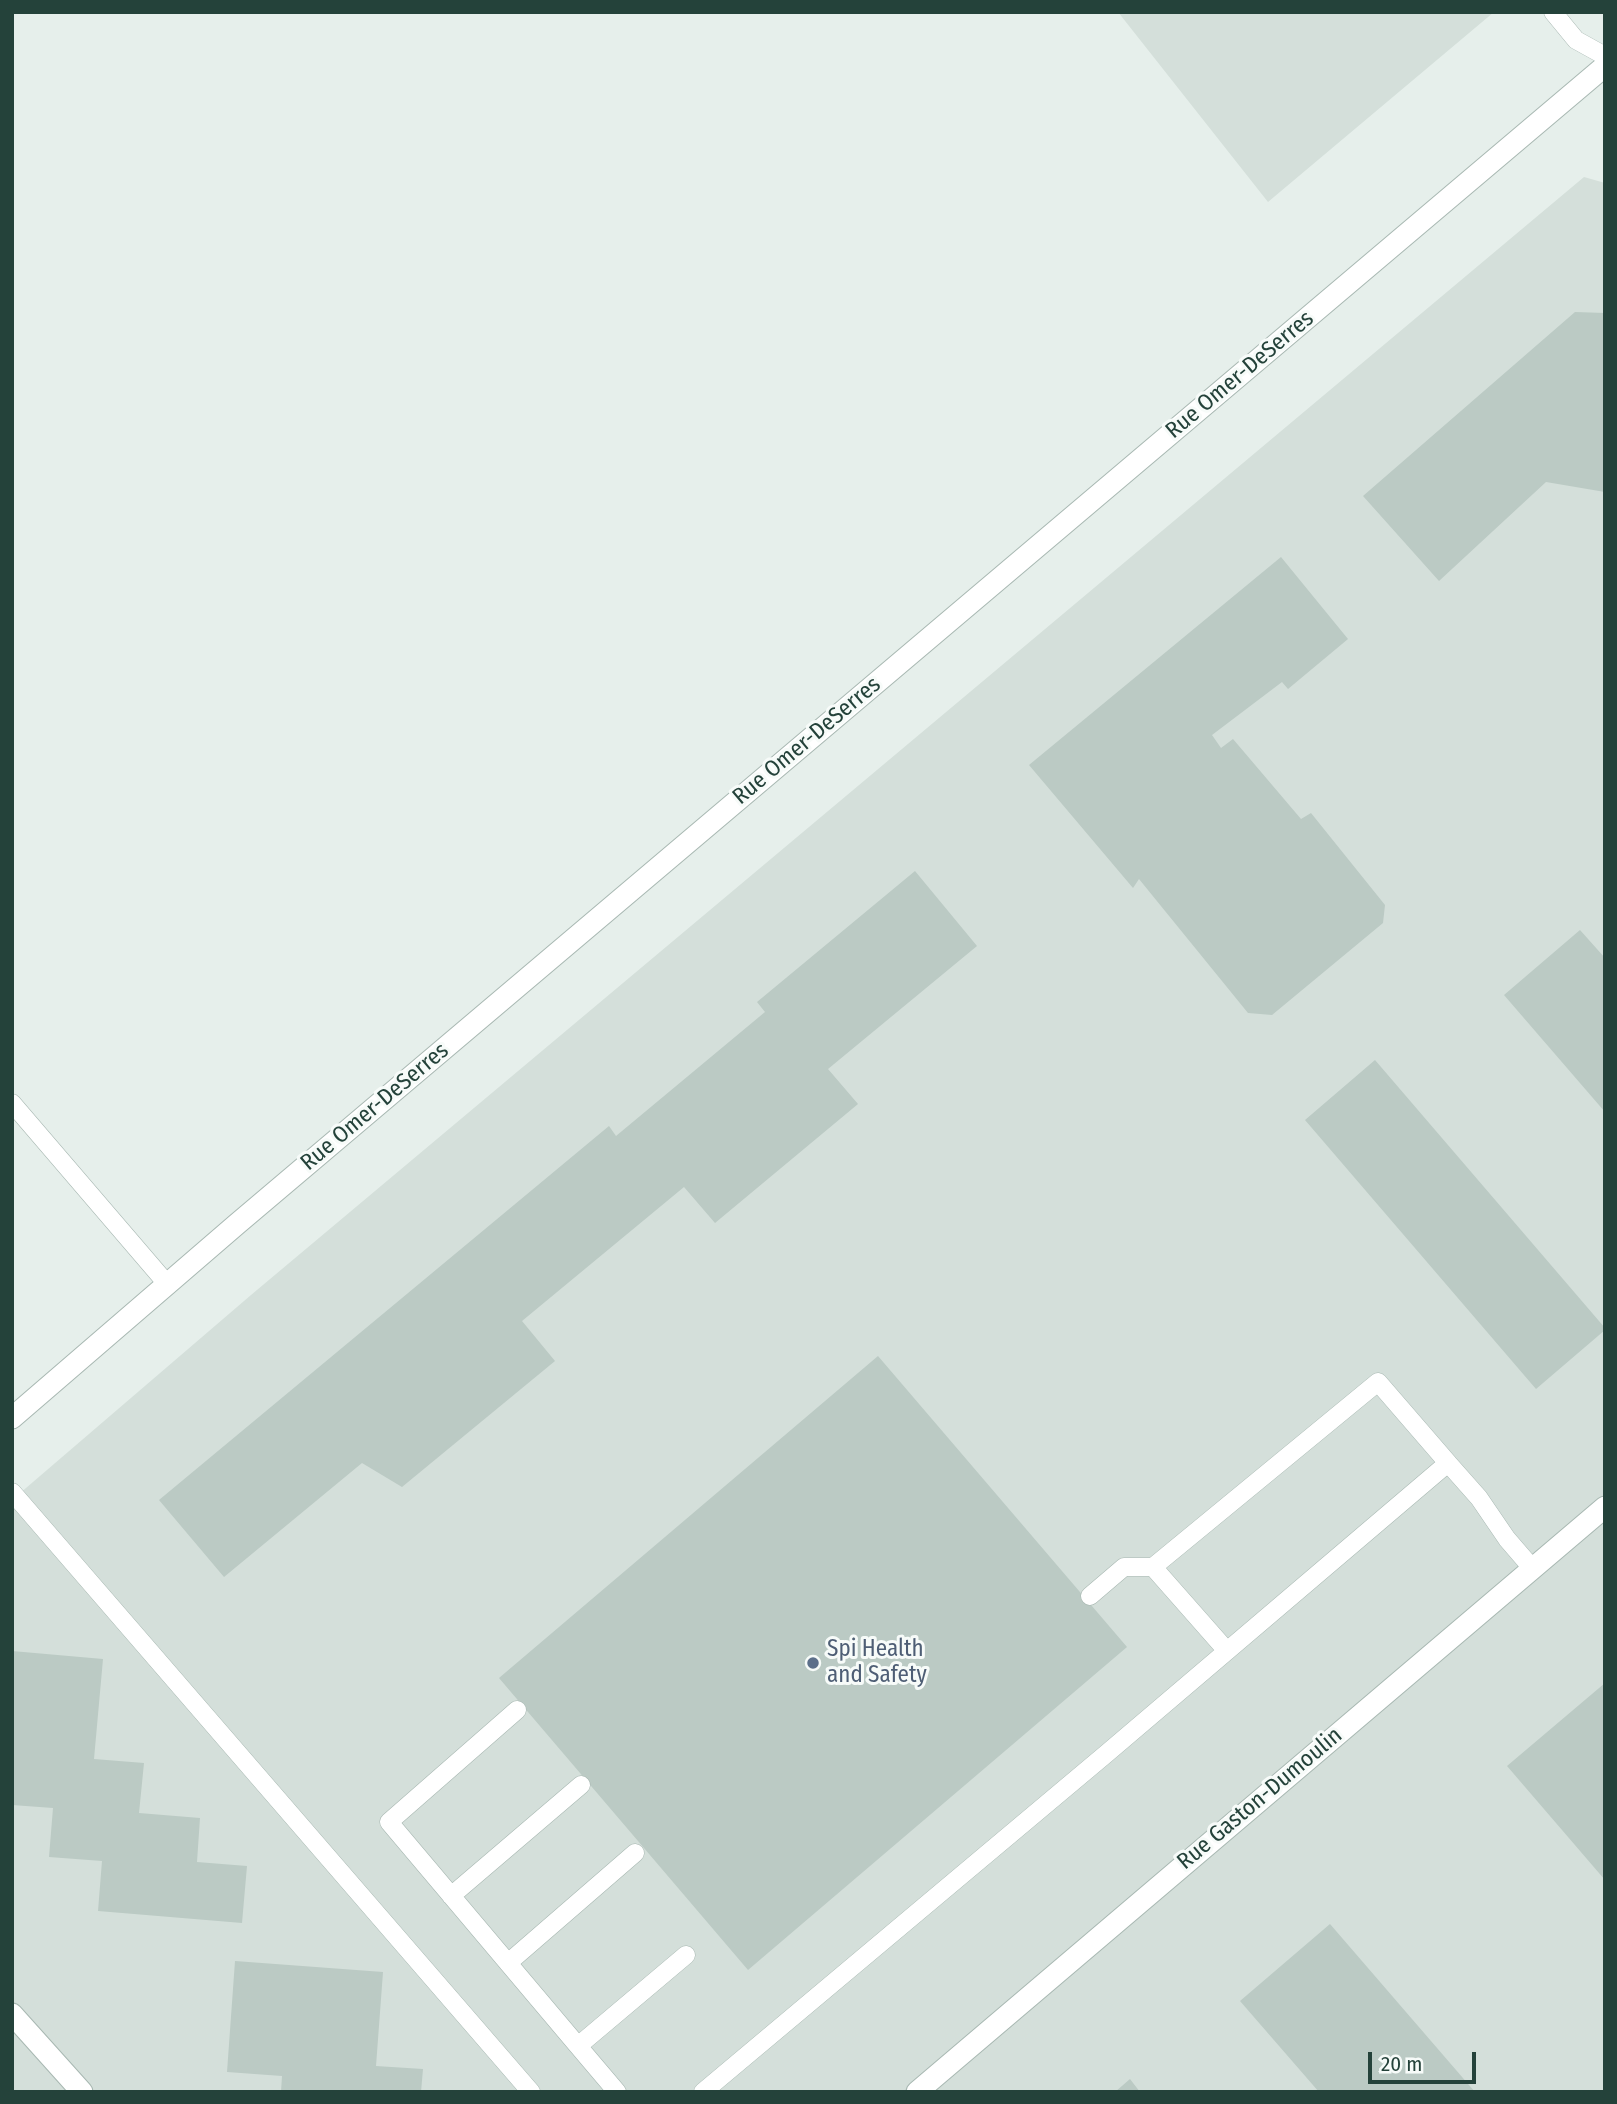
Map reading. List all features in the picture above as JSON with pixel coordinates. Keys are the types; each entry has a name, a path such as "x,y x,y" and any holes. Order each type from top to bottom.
{"street":[{"name":"Rue Omer-DeSerres","path":"12,1418 1605,66"},
{"name":"Rue Gaston-Dumoulin","path":"917,2092 1605,1507"},
{"path":"12,2014 82,2092"}],"lane":[{"path":"1553,12 1576,40 1605,56"},
{"path":"12,1103 168,1285"},
{"path":"1090,1596 1124,1567 1153,1567 1378,1382 1479,1498 1507,1539 1532,1568"},
{"path":"704,2092 1448,1463"},
{"path":"12,1492 531,2092"},
{"path":"1153,1567 1227,1651"},
{"path":"517,1710 388,1822 617,2092"},
{"path":"451,1896 580,1784"},
{"path":"508,1963 635,1853"},
{"path":"578,2046 686,1955"}],"shaded area":[{"path":"1118,12 1494,12 1268,202"},
{"path":"1584,177 1605,183 1605,2092 12,2092 12,1500 251,1295"}],"building":[{"path":"1575,312 1605,313 1605,492 1546,482 1439,581 1363,496"},
{"path":"1281,557 1348,639 1288,689 1282,682 1212,735 1221,748 1233,739 1301,819 1311,813 1385,905 1383,923 1272,1015 1248,1013 1139,879 1133,888 1029,765"},
{"path":"915,871 977,946 828,1069 858,1104 715,1223 684,1187 522,1321 555,1361 402,1487 362,1463 224,1577 159,1500 609,1126 616,1136 765,1012 757,1002"},
{"path":"1580,930 1605,958 1605,1112 1504,995"},
{"path":"1375,1060 1605,1328 1536,1389 1305,1120"},
{"name":"Spi Health and Safety","path":"878,1356 1127,1647 748,1970 499,1678"},
{"path":"12,1651 103,1659 94,1759 144,1763 139,1813 200,1818 197,1862 247,1866 242,1923 98,1911 102,1861 49,1857 53,1808 12,1805"},
{"path":"1605,1683 1605,1880 1507,1766"},
{"path":"1330,1924 1475,2092 1319,2092 1240,2001"},
{"path":"235,1961 383,1972 376,2066 423,2069 421,2092 281,2092 282,2076 227,2072"},
{"path":"1130,2079 1140,2092 1115,2092"}],"place":[{"name":"Spi Health and Safety","path":"813,1663"}]}
